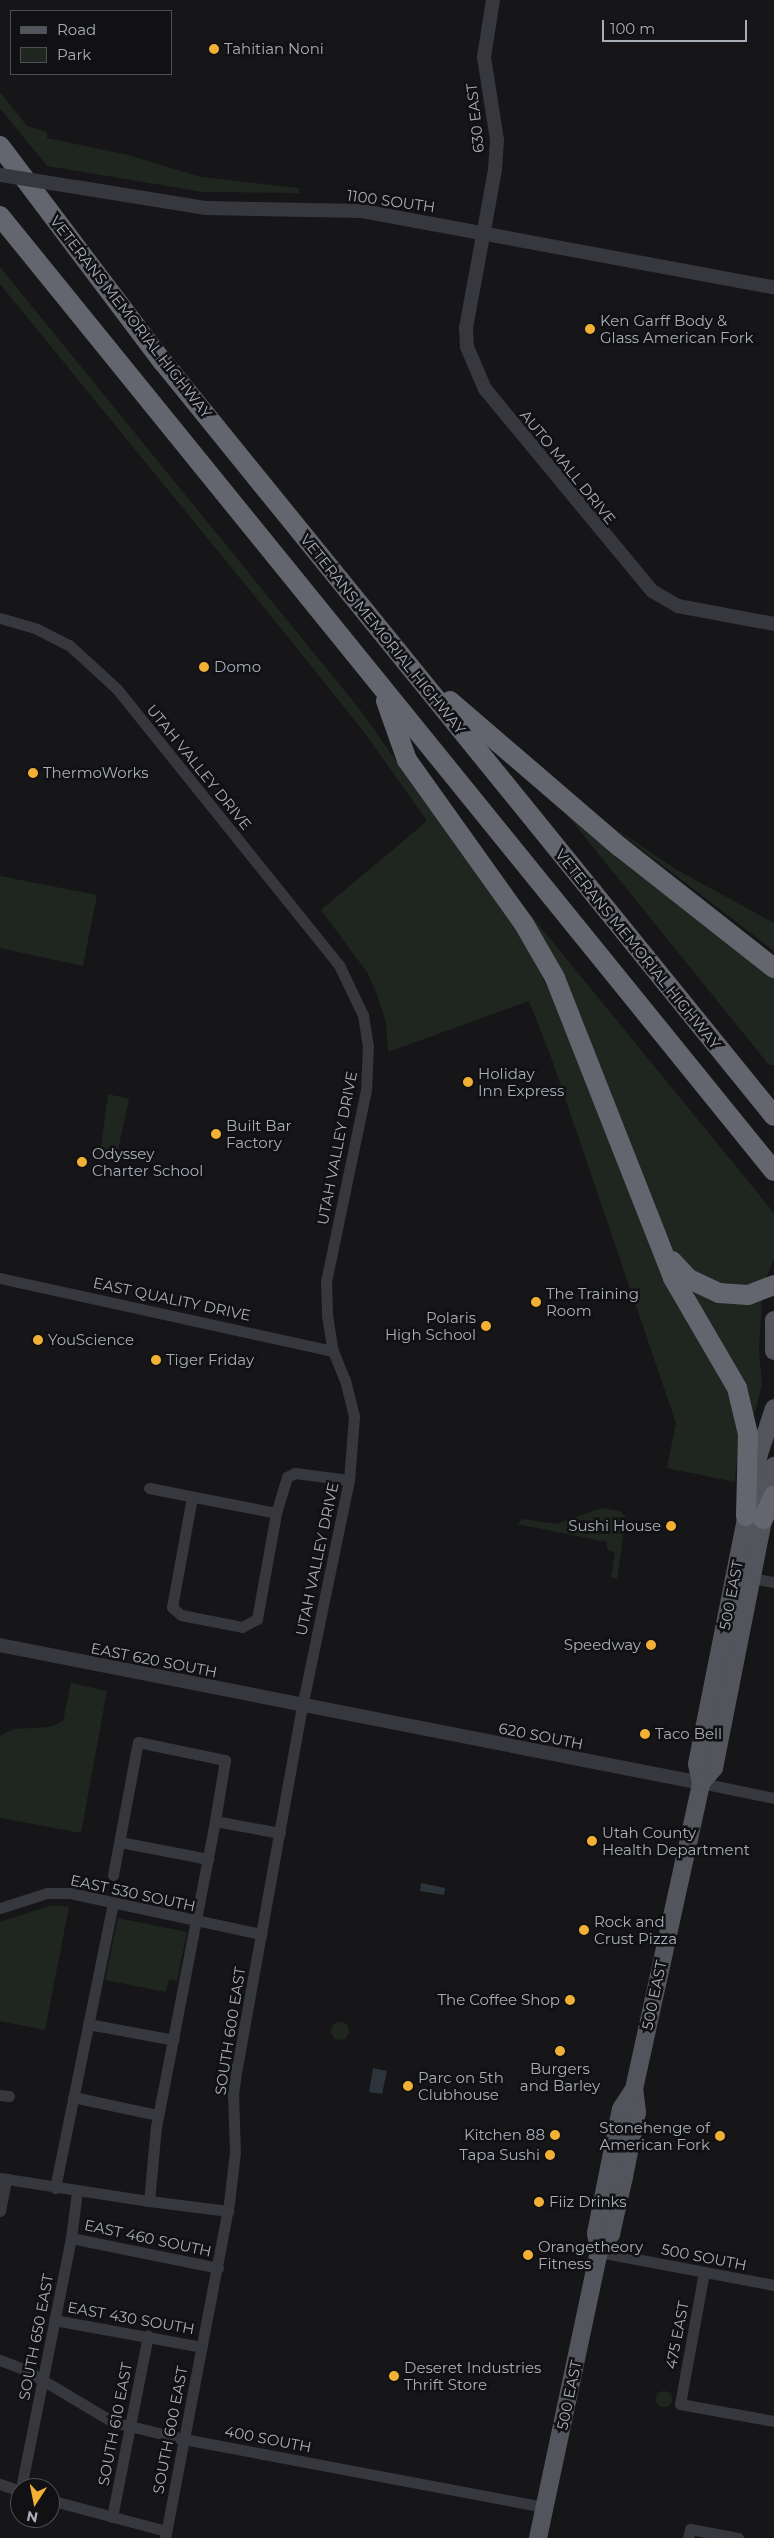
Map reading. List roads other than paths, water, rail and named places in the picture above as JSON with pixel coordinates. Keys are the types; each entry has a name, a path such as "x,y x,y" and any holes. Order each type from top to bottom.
{"highway":[{"name":"VETERANS MEMORIAL HIGHWAY","path":"0,146 163,362 774,1116"},
{"path":"0,216 774,1171"},
{"path":"408,664 620,847 745,943 774,968"},
{"path":"382,687 408,760 524,924 555,978 660,1240 673,1278 727,1368 741,1401 748,1440 755,1517"},
{"path":"745,943 774,961"},
{"path":"660,1240 681,1272 710,1291 742,1296 774,1285"},
{"path":"755,1517 774,1496"}],"main road":[{"path":"774,1320 774,1351"},
{"name":"500 EAST","path":"701,1783 714,1768 751,1578 761,1446 774,1408"},
{"name":"500 EAST","path":"538,2538 599,2252 596,2233 620,2117 634,2089 701,1783 696,1764 755,1517 774,1466"}],"street":[{"name":"630 EAST","path":"482,231 495,170 497,140 484,57 493,0"},
{"name":"1100 SOUTH","path":"0,175 206,208 362,210 774,286"},
{"name":"AUTO MALL DRIVE","path":"482,231 466,328 467,347 485,389 652,591 678,606 774,624"},
{"name":"UTAH VALLEY DRIVE","path":"0,618 56,637 93,663 324,945 352,987 363,1015 369,1063 366,1090 326,1282 326,1316 333,1351 348,1389 354,1418 349,1480 302,1706"},
{"name":"EAST QUALITY DRIVE","path":"2,1278 333,1351"},
{"path":"192,1496 172,1607 182,1615 242,1627 255,1622 276,1513 284,1483 291,1474 349,1480"},
{"path":"149,1488 276,1513"},
{"path":"751,1578 774,1582"},
{"name":"EAST 620 SOUTH","path":"0,1645 302,1706"},
{"name":"620 SOUTH","path":"302,1706 774,1798"},
{"name":"SOUTH 600 EAST","path":"165,2534 228,2211 235,2152 233,2093 302,1706"},
{"path":"113,1875 138,1742 225,1760 198,1921 158,2115 149,2201"},
{"path":"215,1820 280,1833"},
{"path":"120,1842 208,1859"},
{"name":"EAST 530 SOUTH","path":"0,1908 47,1893 70,1893 262,1934"},
{"path":"54,2188 113,1902"},
{"path":"88,2024 174,2040"},
{"path":"73,2097 158,2115"},
{"path":"0,2211 3,2179 77,2192 228,2211"},
{"name":"SOUTH 650 EAST","path":"22,2478 71,2238 77,2192"},
{"name":"EAST 460 SOUTH","path":"71,2238 218,2268"},
{"name":"500 SOUTH","path":"599,2252 774,2285"},
{"name":"475 EAST","path":"704,2272 680,2404 774,2422"},
{"name":"EAST 430 SOUTH","path":"54,2320 202,2347"},
{"name":"SOUTH 610 EAST","path":"112,2517 148,2336"},
{"name":"400 SOUTH","path":"0,2360 24,2369 113,2422 184,2439 544,2507"},
{"path":"60,2503 165,2534"},
{"path":"689,2533 738,2538"}],"place":[{"name":"Tahitian Noni","path":"214,49"},
{"name":"Ken Garff Body & Glass American Fork","path":"590,329"},
{"name":"Domo","path":"204,667"},
{"name":"ThermoWorks","path":"33,773"},
{"name":"Holiday Inn Express","path":"468,1082"},
{"name":"Built Bar Factory","path":"216,1134"},
{"name":"Odyssey Charter School","path":"82,1162"},
{"name":"The Training Room","path":"536,1302"},
{"name":"Polaris High School","path":"486,1326"},
{"name":"YouScience","path":"38,1340"},
{"name":"Tiger Friday","path":"156,1360"},
{"name":"Sushi House","path":"671,1526"},
{"name":"Speedway","path":"651,1645"},
{"name":"Taco Bell","path":"645,1734"},
{"name":"Utah County Health Department","path":"592,1841"},
{"name":"Rock and Crust Pizza","path":"584,1930"},
{"name":"The Coffee Shop","path":"570,2000"},
{"name":"Burgers and Barley","path":"560,2051"},
{"name":"Parc on 5th Clubhouse","path":"408,2086"},
{"name":"Kitchen 88","path":"555,2135"},
{"name":"Stonehenge of American Fork","path":"720,2136"},
{"name":"Tapa Sushi","path":"550,2155"},
{"name":"Fiiz Drinks","path":"539,2202"},
{"name":"Orangetheory Fitness","path":"528,2255"},
{"name":"Deseret Industries Thrift Store","path":"394,2376"}]}
